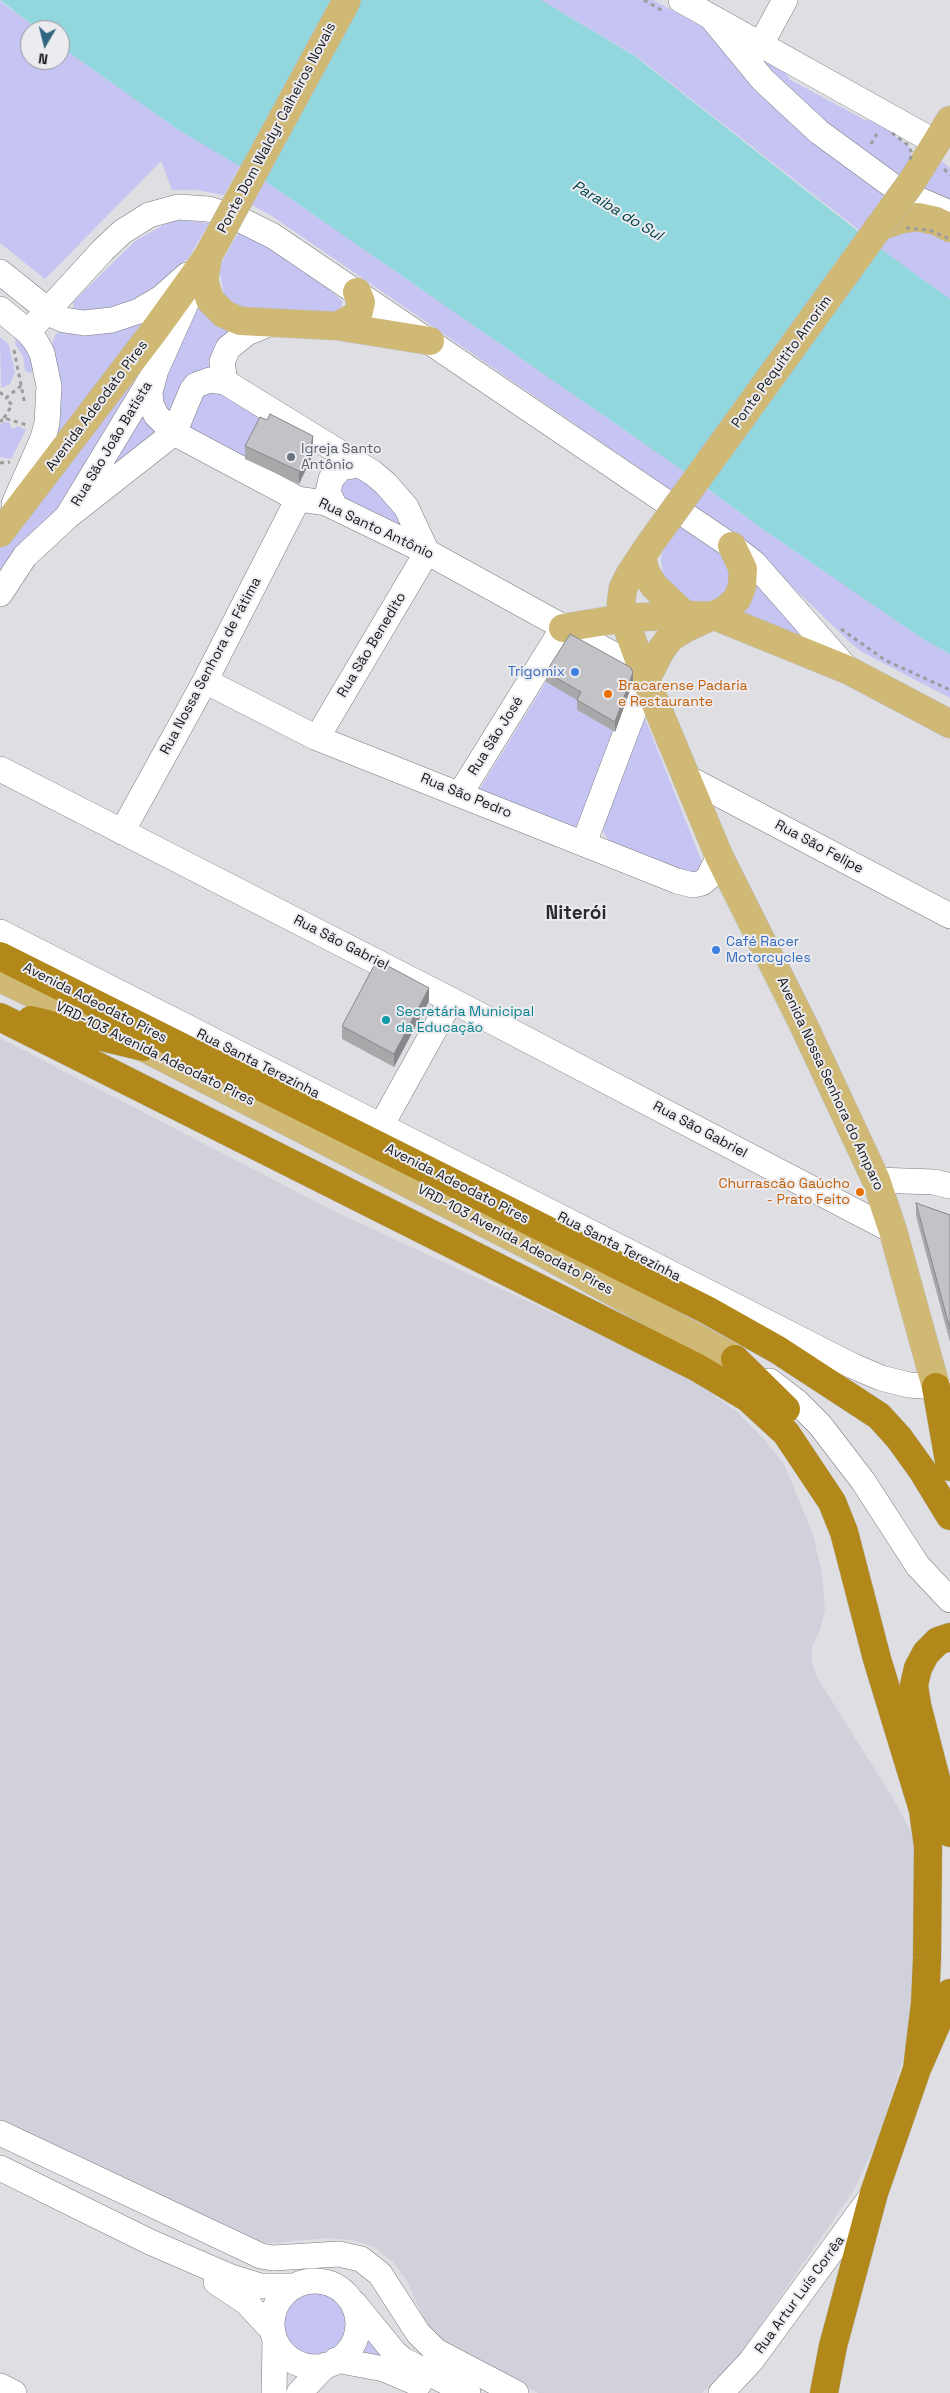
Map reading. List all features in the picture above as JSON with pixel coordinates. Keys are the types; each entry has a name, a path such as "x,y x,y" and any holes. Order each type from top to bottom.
{"highway":[{"name":"Avenida Adeodato Pires","path":"0,956 707,1310 778,1350 839,1388 879,1416 899,1438 950,1516"},
{"path":"0,1012 143,1047"},
{"path":"0,1017 698,1368 748,1398 786,1433 832,1502"},
{"path":"735,1359 783,1406 806,1434 819,1463 854,1564 876,1659 911,1765 927,1830 925,2004 917,2069"},
{"path":"943,1392 950,1467"},
{"path":"950,1637 938,1641 926,1653 918,1668 914,1685 917,1705 950,1833"},
{"path":"824,2393 833,2346 874,2193 917,2069 950,1993"}],"main road":[{"name":"Ponte Dom Waldyr Calheiros Novais","path":"208,256 347,0"},
{"name":"Ponte Pequitito Amorim","path":"646,550 913,180 950,120"},
{"path":"878,227 902,219 918,217 936,221 950,228"},
{"name":"Avenida Adeodato Pires","path":"2,529 113,386 208,256"},
{"path":"208,256 204,281 210,300 216,309 230,318 240,321 337,326 430,341"},
{"path":"337,326 358,315 361,302 357,292"},
{"path":"644,675 670,638 686,628 715,616 734,603 742,587 742,565 732,546"},
{"path":"646,550 645,571 654,586 684,615"},
{"name":"Avenida Nossa Senhora do Amparo","path":"646,550 623,588 621,603 624,618 644,675 719,856 804,1026 876,1180 943,1392"},
{"path":"563,628 624,618 684,615 715,616 848,670 950,724"},
{"name":"VRD-103 Avenida Adeodato Pires","path":"0,978 143,1047 544,1253 735,1359"}],"street":[{"path":"681,0 937,143"},
{"path":"761,44 785,0"},
{"path":"711,17 763,80 820,132 902,192 950,214"},
{"path":"20,339 103,250 122,232 149,215 178,207 208,209 248,222 274,236 732,546 754,563 848,670"},
{"path":"0,272 48,310 64,320 84,324 126,316 151,305 208,256"},
{"name":"Rua Santo Antônio","path":"208,256 156,370 150,392 151,404 162,422 174,433 298,499 313,500 336,507 427,552 644,675"},
{"path":"0,309 20,339 42,353 49,386 47,423 39,451 2,529"},
{"path":"225,382 222,362 228,348 247,333 272,323"},
{"name":"Rua São João Batista","path":"67,517 156,370"},
{"path":"174,433 188,398 196,385 210,380 225,382 373,473 397,495 406,507 427,552"},
{"name":"Rua São João Batista","path":"0,594 9,577 25,556 67,517 174,433"},
{"path":"336,507 328,492 331,479 341,468 359,465"},
{"name":"Rua Nossa Senhora de Fátima","path":"122,832 205,681 298,499"},
{"name":"Rua São Benedito","path":"317,738 427,552"},
{"name":"Rua São José","path":"460,794 563,628"},
{"path":"584,843 644,675"},
{"name":"Rua São Pedro","path":"205,681 317,738 677,881 693,885 702,883 708,878 719,856"},
{"name":"Rua São Gabriel","path":"0,769 451,1000 893,1231"},
{"name":"Rua São Felipe","path":"688,778 950,916"},
{"name":"Rua Santa Terezinha","path":"0,932 853,1366 881,1378 943,1392"},
{"path":"381,1126 451,1000"},
{"path":"876,1180 934,1182 950,1186"},
{"name":"VRD-103 Avenida Adeodato Pires","path":"735,1359 770,1381 798,1402 820,1425 863,1481 918,1566 950,1600"},
{"path":"943,1392 950,1433"},
{"path":"918,1566 936,1579 950,1585"},
{"path":"0,2133 261,2256 273,2258 339,2254 361,2259 380,2274 418,2333 436,2351 516,2393"},
{"path":"0,2168 150,2242 245,2282 260,2286 294,2286 311,2282 330,2283 338,2287 352,2300 394,2352 404,2360 468,2393"},
{"name":"Rua Artur Luís Corrêa","path":"721,2393 751,2361 874,2193"},
{"path":"150,2242 236,2294 273,2336 279,2350 293,2361 307,2366 331,2363 384,2369 439,2393"},
{"path":"274,2393 271,2321 275,2306 286,2292 294,2286"},
{"path":"299,2393 331,2363 350,2349 358,2331 357,2312 352,2300"},
{"path":"0,2386 14,2393"}],"path":[{"path":"870,148 881,128"},
{"path":"20,339 22,385 26,409"},
{"path":"6,398 22,385"},
{"path":"0,392 12,403 12,407 0,422"},
{"path":"4,418 30,427 27,418"},
{"path":"0,463 7,464 12,460"}],"shaded area":[{"path":"541,0 653,0 705,28 888,192 860,231 636,56"},
{"path":"0,1 26,20 20,20 20,70 70,70 70,53 177,129 240,165 224,195 196,190 172,190 161,161 45,279 0,243"},
{"path":"749,50 785,70 789,79 865,120 874,121 893,131 892,134 908,145 911,154 909,163 897,180 840,139"},
{"path":"939,159 950,168 950,206 917,192"},
{"path":"265,181 688,474 674,492 272,216 252,205"},
{"path":"908,206 950,222 950,299 878,247"},
{"path":"179,220 209,223 189,257 158,286 118,308 74,312 73,302 135,241 167,223"},
{"path":"238,233 269,248 331,291 342,301 342,309 338,314 241,312 224,295 220,273 222,262"},
{"path":"198,293 239,331 215,366 171,419 158,391"},
{"path":"151,314 48,454 52,344 55,335 62,330"},
{"path":"19,336 37,371 29,373 25,371 23,356 15,344 16,337"},
{"path":"0,337 9,345 15,372 10,384 1,388"},
{"path":"125,379 137,387 69,502 0,580 0,538"},
{"path":"200,386 268,412 241,466 180,425"},
{"path":"144,395 165,434 84,498"},
{"path":"3,422 9,422 12,429 18,426 26,430 11,459 0,457 0,425"},
{"path":"365,471 417,543 336,503 333,481"},
{"path":"705,487 761,528 920,637 950,654 950,698 862,652 852,644 750,546 692,504"},
{"path":"682,521 723,551 734,587 705,608 674,595 663,574 661,560 663,547"},
{"path":"752,576 790,621 800,636 739,611"},
{"path":"546,682 581,702 577,710 615,732 576,828 479,790"},
{"path":"644,716 702,862 702,867 692,876 611,843 604,834 603,827"},
{"path":"0,1038 334,1211 671,1368 736,1411 762,1437 784,1464 813,1534 822,1574 825,1610 820,1630 812,1647 812,1663 818,1679 893,1798 916,1841 931,1970 879,2136 854,2190 737,2359 702,2393 538,2393 441,2341 429,2330 407,2281 393,2262 374,2247 352,2240 325,2238 263,2243 248,2238 0,2121"},
{"path":"308,2287 322,2287 336,2293 346,2303 352,2317 352,2331 346,2345 336,2355 322,2361 308,2361 294,2355 284,2345 278,2331 278,2317 284,2303 294,2293"},
{"path":"365,2336 394,2362 353,2357"}],"water":[{"name":"Paraiba do Sul","path":"0,0 541,0 635,56 878,247 950,299 950,654 920,637 761,528 688,474 265,181 177,129 70,53 70,20 26,20"}],"building":[{"path":"270,414 313,436 311,446 299,471 245,446 260,417 267,420"},
{"path":"570,634 630,667 633,672 615,722 577,700 581,692 546,672"},
{"name":"Secretária Municipal da Educação","path":"377,960 429,988 394,1054 342,1026"},
{"path":"916,1203 950,1215 950,1329"}],"place":[{"name":"Igreja Santo Antônio","path":"291,457"},
{"name":"Trigomix","path":"575,672"},
{"name":"Bracarense Padaria e Restaurante","path":"608,694"},
{"name":"Café Racer Motorcycles","path":"716,950"},
{"name":"Secretária Municipal da Educação","path":"386,1020"},
{"name":"Churrascão Gaúcho - Prato Feito","path":"860,1192"}],"district":[{"name":"Niterói","path":"576,914"}]}
